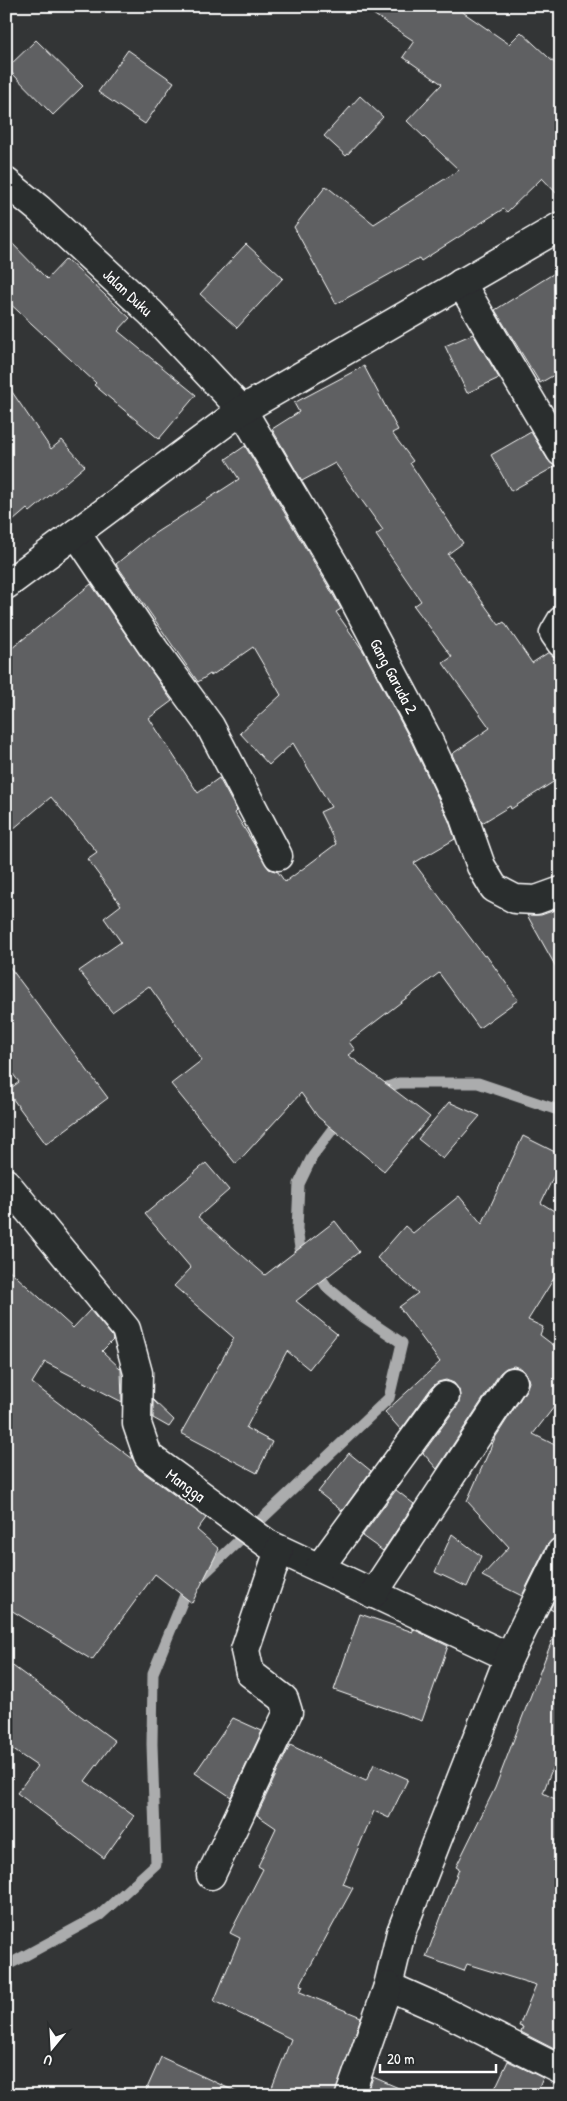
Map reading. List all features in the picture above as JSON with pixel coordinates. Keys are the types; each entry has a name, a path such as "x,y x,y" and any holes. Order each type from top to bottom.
{"street":[{"name":"Jalan Duku","path":"6,182 39,209 151,313 242,410"},
{"path":"6,585 242,410 561,226"},
{"path":"461,283 561,452"},
{"name":"Gang Garuda 2","path":"242,410 359,608 426,736 463,814 481,866 494,888 515,899 536,900 561,890"},
{"path":"76,532 154,649 210,726 278,856"},
{"path":"561,621 554,633 561,643"},
{"name":"Mangga","path":"6,1183 126,1329 138,1373 136,1424 148,1456 273,1547 509,1657"},
{"path":"373,1594 513,1382"},
{"path":"319,1568 445,1396"},
{"path":"211,1876 288,1712 284,1699 250,1673 245,1650 273,1547"},
{"path":"350,2095 388,1986 401,1932 509,1657 561,1552"},
{"path":"388,1986 440,2009 561,2070"}],"building":[{"path":"361,6 454,6 509,44 521,32 561,69 561,198 542,178 507,212 503,209 421,261 419,258 336,304 294,227 326,186 374,224 459,170 407,121 442,84 403,57 414,41"},
{"path":"36,40 83,86 53,115 7,68"},
{"path":"128,50 174,82 145,124 98,92"},
{"path":"360,96 383,117 346,156 324,136"},
{"path":"6,237 47,279 66,259 130,318 118,331 196,395 159,439 94,385 96,383 6,300"},
{"path":"246,244 283,278 237,328 200,294"},
{"path":"561,269 561,371 540,383 495,310"},
{"path":"473,334 499,378 467,393 445,346"},
{"path":"364,366 398,430 392,433 413,461 410,463 463,543 448,554 499,625 504,622 532,663 549,652 554,657 561,658 561,777 511,809 510,806 482,823 452,754 490,728 443,663 452,657 414,606 421,601 376,535 383,530 335,463 302,481 272,429 299,412 294,403"},
{"path":"6,383 51,449 62,440 85,466 30,512 27,509 6,527"},
{"path":"531,432 548,460 556,466 511,491 491,455"},
{"path":"245,446 341,609 336,612 364,652 412,743 449,821 455,839 414,863 484,956 486,955 518,1000 479,1028 439,973 349,1042 355,1050 348,1055 430,1117 384,1171 318,1117 301,1093 236,1164 171,1084 202,1060 149,986 112,1012 79,971 121,942 104,918 121,905 87,859 97,852 51,797 6,835 6,653 91,584 172,701 149,718 198,793 219,778 237,811 235,813 269,869 278,872 285,882 336,844 320,812 331,807 293,743 269,765 240,733 281,695 253,647 211,676 210,674 198,682 116,564 149,537 239,479 226,459"},
{"path":"561,908 561,976 527,915 541,915"},
{"path":"6,962 108,1098 46,1144 7,1091 19,1082 6,1065"},
{"path":"449,1102 480,1116 443,1159 418,1139"},
{"path":"523,1136 561,1155 561,1161 541,1203 561,1215 561,1267 528,1320 543,1327 540,1335 561,1351 561,1398 533,1434 561,1448 561,1536 553,1539 547,1545 522,1596 482,1576 509,1547 467,1501 495,1438 526,1390 529,1382 527,1375 522,1369 514,1366 506,1368 500,1373 437,1469 423,1453 458,1405 460,1398 459,1390 454,1383 446,1380 438,1382 432,1387 401,1430 385,1412 440,1362 399,1307 418,1293 377,1258 405,1226 413,1233 459,1196 482,1224"},
{"path":"206,1163 229,1190 198,1217 265,1275 335,1221 359,1252 296,1301 337,1334 309,1369 287,1351 246,1428 272,1442 257,1473 181,1433 234,1338 174,1286 191,1268 145,1214"},
{"path":"6,1267 73,1328 90,1310 112,1336 113,1340 102,1351 121,1369 122,1402 45,1362 32,1383 133,1459 139,1469 206,1518 197,1530 219,1549 192,1603 155,1574 92,1660 6,1607"},
{"path":"153,1400 174,1420 169,1427 153,1418"},
{"path":"349,1453 371,1471 342,1511 318,1492"},
{"path":"396,1490 414,1504 383,1551 362,1536"},
{"path":"452,1534 481,1556 467,1587 435,1572"},
{"path":"561,1588 561,1615 550,1609"},
{"path":"360,1614 413,1632 413,1629 448,1646 422,1721 334,1690"},
{"path":"558,1625 561,1626 561,1745 543,1793 561,1802 561,2039 556,2050 521,2032 523,2027 519,2026 536,1985 467,1964 464,1971 426,1957 459,1869 456,1867 495,1788"},
{"path":"6,1661 115,1741 85,1781 134,1816 104,1858 17,1793 37,1766 6,1745"},
{"path":"233,1718 262,1731 231,1797 195,1773"},
{"path":"290,1745 366,1781 374,1764 408,1779 389,1818 374,1811 343,1884 353,1888 300,1985 303,1986 300,1992 361,2017 335,2095 269,2095 291,2039 214,2001 240,1938 230,1933 263,1869 258,1866 276,1828 257,1815"},
{"path":"161,2057 243,2095 144,2095"},
{"path":"508,2061 543,2078 536,2095 492,2095"},
{"path":"373,2077 415,2095 367,2095"}],"waterway":[{"path":"376,1091 399,1083 478,1083 561,1111"},
{"path":"6,1966 100,1915 156,1864 152,1744 153,1673 187,1590 389,1398 402,1343 359,1314 327,1287 300,1248 297,1229 299,1184 313,1155 341,1118"}]}
